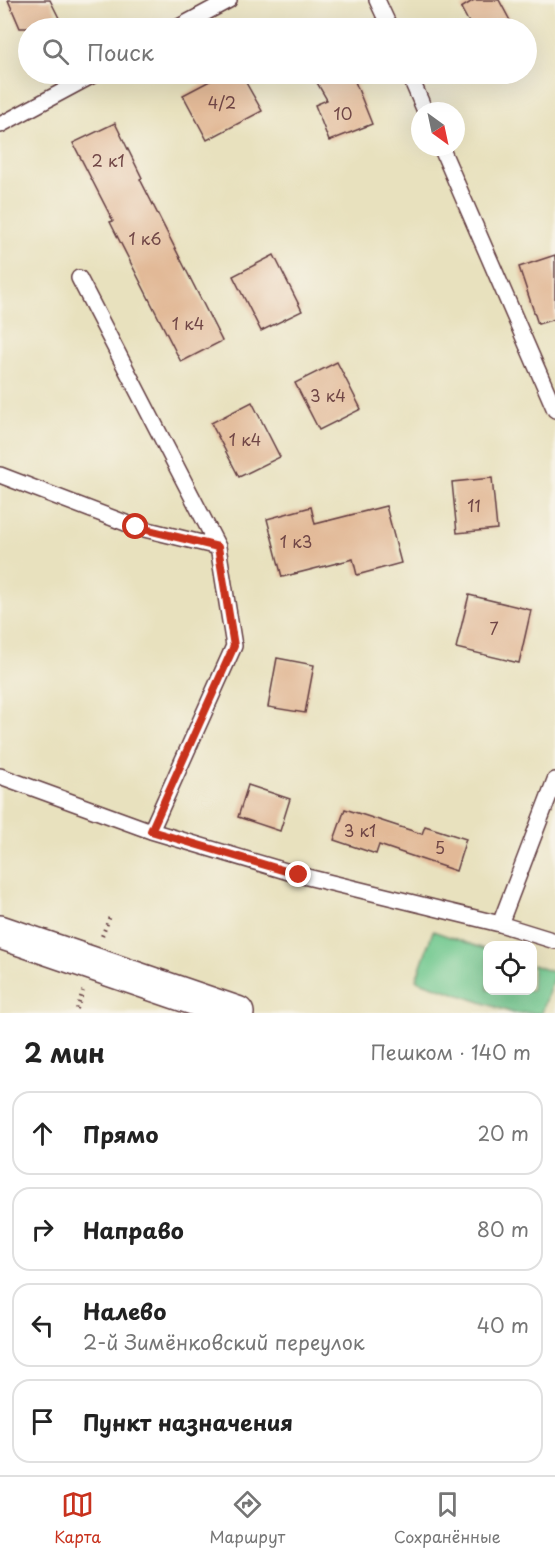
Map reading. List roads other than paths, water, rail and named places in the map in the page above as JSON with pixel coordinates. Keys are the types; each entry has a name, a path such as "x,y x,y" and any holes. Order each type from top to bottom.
{"main road":[{"path":"0,932 237,1013"}],"lane":[{"path":"196,18 229,0"},
{"path":"377,0 385,18"},
{"path":"0,125 76,84"},
{"path":"413,84 421,102"},
{"path":"445,156 555,410"},
{"path":"80,278 218,547 234,646 151,831"},
{"path":"0,475 136,527 218,547"},
{"path":"0,776 151,831 299,875 500,924 555,941"},
{"path":"500,924 555,780"}]}
